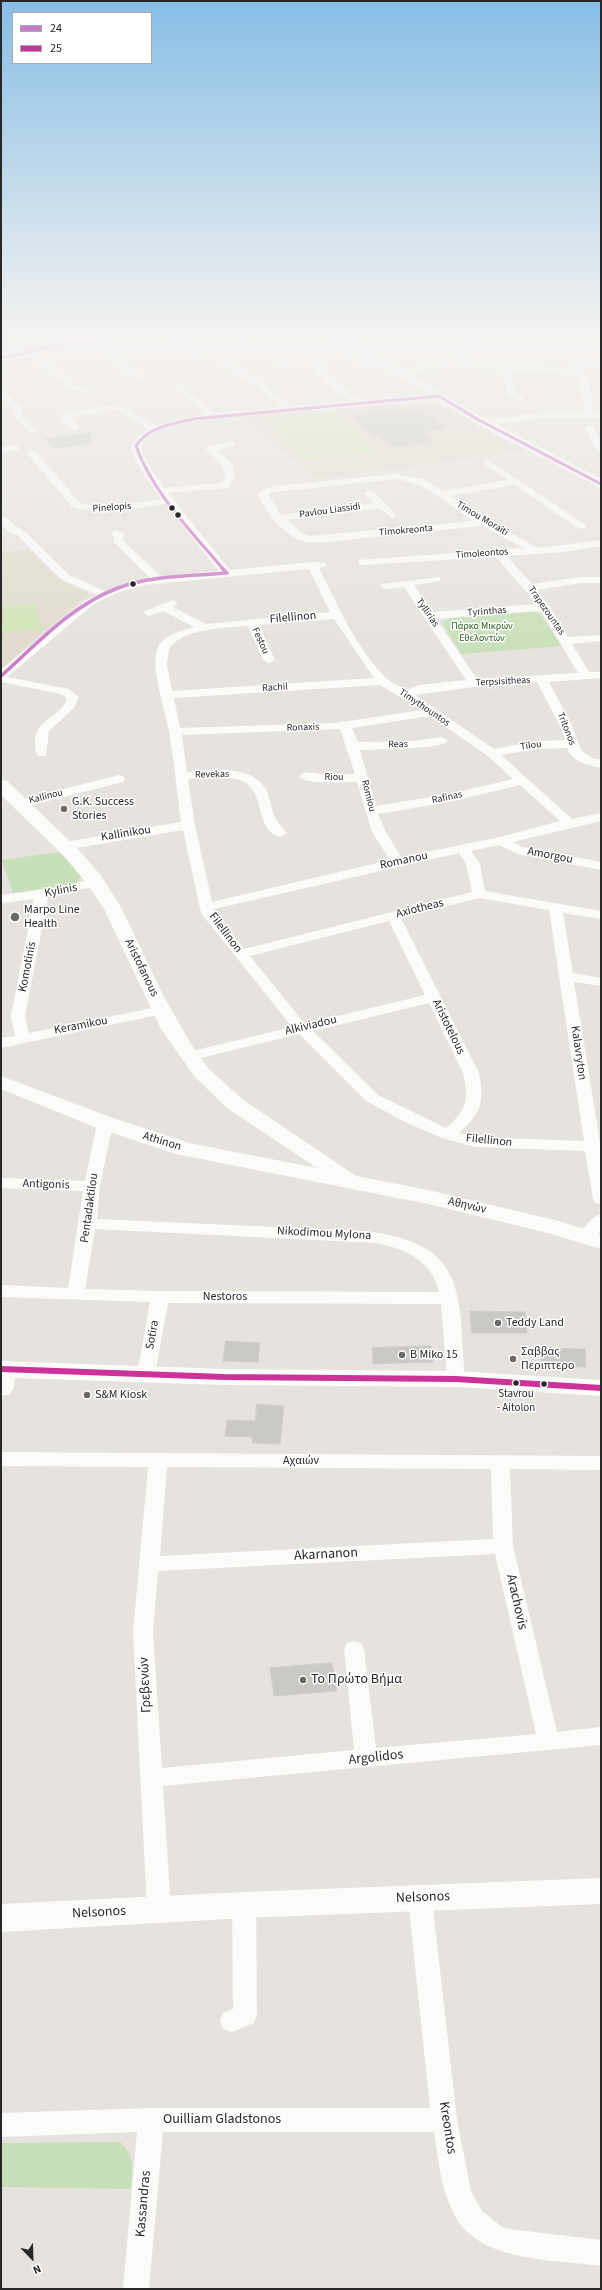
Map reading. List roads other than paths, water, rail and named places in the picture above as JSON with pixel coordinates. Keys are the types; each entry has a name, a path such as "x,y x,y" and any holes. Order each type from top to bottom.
{"street":[{"path":"138,441 135,450 139,460 161,491 227,573"},
{"path":"519,441 560,464 601,484"},
{"path":"161,491 224,486 230,479 228,465 210,448 232,444"},
{"path":"1,450 16,448"},
{"name":"Pinelopis","path":"32,454 77,506 104,510 169,501"},
{"path":"487,462 582,526"},
{"name":"Timou Moraiti","path":"265,492 394,476 422,481 486,524 536,551"},
{"path":"442,494 516,482"},
{"name":"Timokreonta","path":"265,492 264,498 279,518 296,535 304,538 326,539 486,524"},
{"name":"Pavlou Liassidi","path":"368,493 392,515"},
{"name":"Pavlou Liassidi","path":"279,518 380,504"},
{"path":"1,518 12,530 21,533 65,577 104,594"},
{"path":"116,533 120,536 118,540 158,580"},
{"name":"Timoleontos","path":"363,562 536,551 601,544"},
{"name":"Trapezountas","path":"499,553 545,607 566,640 585,676"},
{"name":"Timythountos","path":"227,573 318,565 337,615 366,660 382,681 406,694 430,712 492,752 569,823"},
{"path":"1,677 51,633 90,602 104,594 136,584 158,580 227,573"},
{"name":"Tyllirias","path":"385,586 436,579"},
{"path":"530,588 581,580 601,580"},
{"name":"Tyllirias","path":"406,583 474,683"},
{"path":"149,613 176,602"},
{"path":"164,607 204,627"},
{"name":"Tyrinthas","path":"429,616 545,607"},
{"name":"Filellinon","path":"337,615 204,627 180,635 168,643 163,649 161,664 175,732 188,825 207,907 211,918 301,1028 372,1098 404,1116 448,1135 475,1142 592,1146"},
{"name":"Festou","path":"252,622 269,660"},
{"path":"566,640 601,638"},
{"name":"Terpsisitheas","path":"406,694 420,689 474,683 542,680 601,675"},
{"path":"1,677 66,691 74,698 72,704 44,728 41,737 42,753"},
{"name":"Tritonos","path":"542,680 567,728 571,744 575,752 581,758 601,764"},
{"name":"Rachil","path":"167,695 382,681"},
{"name":"Ronaxis","path":"175,732 345,726 389,721 430,712"},
{"name":"Romiou","path":"345,726 354,746 364,778 371,812 386,848 398,862"},
{"name":"Reas","path":"354,746 413,745 442,741"},
{"name":"Tilou","path":"492,752 537,745 571,744"},
{"name":"Revekas","path":"182,776 230,774 250,779 260,790 267,818 280,833"},
{"name":"Riou","path":"305,776 328,779 364,778"},
{"name":"Kallinou","path":"20,804 119,779"},
{"name":"Rafinas","path":"371,812 449,798 522,781"},
{"name":"Aristofanous","path":"1,785 64,846 96,882 115,912 162,1010 189,1056 218,1089 340,1180"},
{"name":"Romanou","path":"207,907 398,862 501,841 569,823 601,817"},
{"name":"Kallinikou","path":"64,846 133,833 188,825"},
{"name":"Amorgou","path":"501,841 518,850 601,866"},
{"path":"463,849 473,864 479,894"},
{"name":"Kylinis","path":"1,899 42,895 74,889 96,882"},
{"name":"Axiotheas","path":"241,954 479,894 601,915"},
{"name":"Komotinis","path":"23,1038 18,1023 18,1016 42,895"},
{"name":"Kalavryton","path":"555,906 601,1199"},
{"name":"Aristotelous","path":"393,916 471,1073 475,1089 475,1102 467,1118 448,1135"},
{"path":"567,976 601,982"},
{"name":"Alkiviadou","path":"189,1056 301,1028 433,998"},
{"name":"Keramikou","path":"1,1043 162,1010"},
{"name":"Athinon","path":"1,1082 105,1123 184,1149 340,1180"},
{"name":"Pentadaktilou","path":"76,1293 88,1224 92,1186 105,1123"},
{"name":"Αθηνών","path":"340,1180 436,1199 555,1227 594,1239"},
{"name":"Antigonis","path":"1,1184 92,1186"},
{"path":"594,1239 601,1219"},
{"name":"Nikodimou Mylona","path":"88,1224 385,1238 407,1245 424,1254 445,1280 456,1379"},
{"name":"Nestoros","path":"1,1291 160,1297 448,1298"},
{"name":"Sotira","path":"146,1374 160,1297"},
{"path":"2,1376 146,1374 224,1377 456,1379 601,1388"},
{"name":"Αχαιών","path":"1,1459 601,1463"},
{"name":"Γρεβενών","path":"158,1460 143,1632 150,1778 159,1909"},
{"name":"Arachovis","path":"500,1462 503,1546 548,1741"},
{"name":"Akarnanon","path":"149,1564 503,1546"},
{"path":"354,1648 366,1759"},
{"name":"Argolidos","path":"150,1778 601,1736"},
{"name":"Nelsonos","path":"1,1918 244,1905 601,1891"},
{"name":"Kreontos","path":"420,1898 444,2120 458,2191 473,2220 494,2236 510,2242 601,2253"},
{"path":"232,2021 244,2015 244,1905"},
{"name":"Ouilliam Gladstonos","path":"1,2124 151,2120 444,2120"},
{"name":"Kassandras","path":"136,2289 151,2120"}],"place":[{"name":"G.K. Success Stories","path":"64,809"},
{"name":"Marpo Line Health","path":"15,917"},
{"name":"Teddy Land","path":"498,1323"},
{"name":"B Miko 15","path":"402,1355"},
{"name":"Σαββας Περιπτερο","path":"513,1359"},
{"name":"Stavrou - Aitolon","path":"516,1383"},
{"name":"S&M Kiosk","path":"87,1395"},
{"name":"Το Πρώτο Βήμα","path":"303,1680"}],"park label":[{"name":"Πάρκο Μικρών Εθελοντών","path":"482,632"}]}
